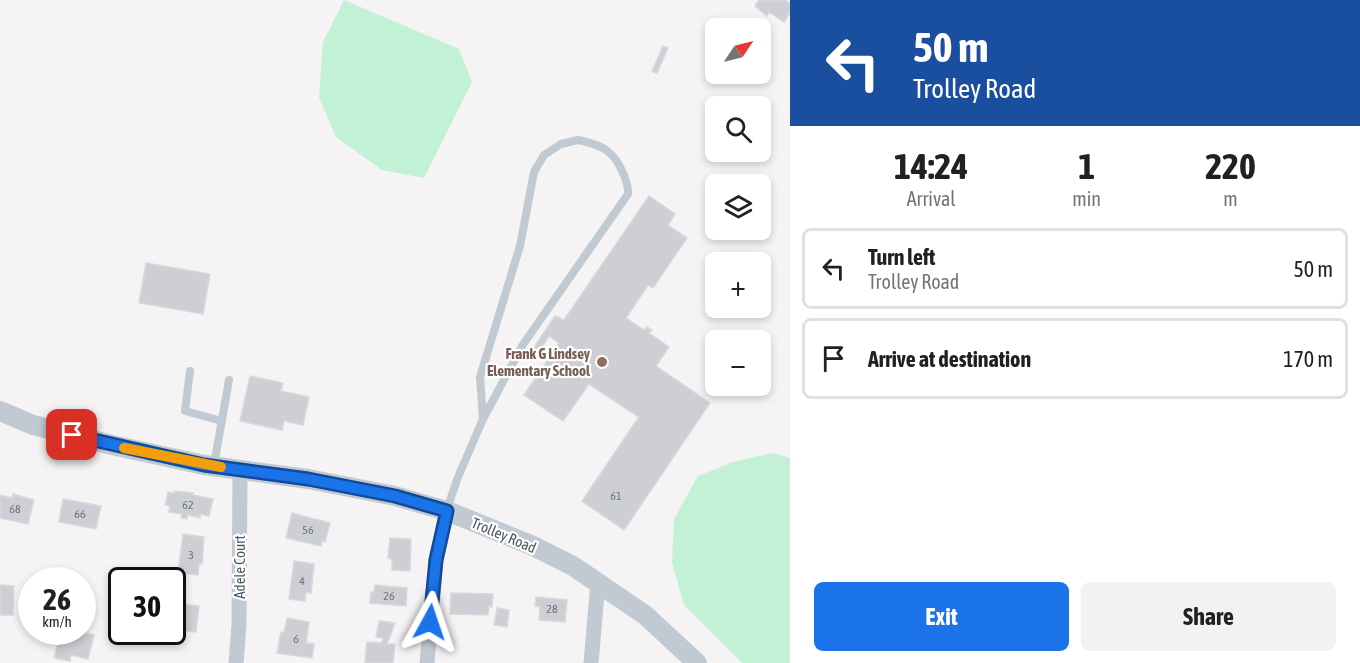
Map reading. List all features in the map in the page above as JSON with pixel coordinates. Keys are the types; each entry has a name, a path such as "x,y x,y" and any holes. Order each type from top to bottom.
{"street":[{"name":"Trolley Road","path":"0,411 33,425 90,439 214,466 308,479 395,496 447,511 531,545 573,566 645,615 689,659"},
{"name":"Adele Court","path":"236,663 239,625 240,470"},
{"path":"427,663 436,560 447,511"},
{"path":"591,663 598,582"}],"lane":[{"path":"447,511 458,477 483,419 522,346 628,194 629,188 617,159 604,148 578,140 561,144 544,155 534,172 520,246 480,377 483,419"},
{"path":"190,371 185,411 222,421"},
{"path":"214,466 229,380"}],"green space":[{"path":"344,0 459,49 472,82 424,178 382,170 336,137 319,97 323,42"},
{"path":"773,453 790,458 790,663 742,663 684,605 672,563 674,519 698,476 733,462"}],"building":[{"path":"759,0 785,0 790,3 790,13 784,22 769,12 767,16 755,6"},
{"path":"663,46 668,48 657,73 652,71"},
{"name":"Frank G Lindsey Elementary School","path":"649,196 675,214 668,225 687,238 653,288 648,285 626,318 644,330 647,327 652,330 649,333 669,347 656,366 710,403 624,530 582,501 639,417 589,384 563,421 524,395 559,343 549,336 535,358 529,355 555,316 564,320"},
{"path":"146,263 210,274 203,314 139,303"},
{"path":"250,376 283,383 281,391 309,397 303,425 284,421 282,430 240,421"},
{"path":"175,491 213,499 209,516 200,514 200,518 188,515 187,519 181,518 182,514 169,512 170,506 165,505 168,492 175,493"},
{"path":"13,494 34,500 28,524 0,518 0,495 12,498"},
{"path":"63,499 101,506 96,529 59,522"},
{"path":"292,513 330,523 325,542 322,541 321,546 286,538"},
{"path":"183,534 204,537 202,564 199,564 198,575 186,574 186,567 179,567"},
{"path":"390,538 411,539 410,571 392,570 392,559 388,558"},
{"path":"294,561 314,564 311,593 306,592 305,601 289,599"},
{"path":"0,585 14,586 13,615 0,615"},
{"path":"375,585 407,588 406,606 370,603 371,592 374,592"},
{"path":"451,593 493,594 492,607 489,606 488,615 450,614"},
{"path":"536,597 567,600 565,622 539,620 540,607 535,606"},
{"path":"186,605 199,606 196,632 186,631"},
{"path":"497,608 509,610 507,627 494,625"},
{"path":"287,618 309,622 306,643 314,644 312,658 277,653 281,632 284,633"},
{"path":"379,621 395,623 387,644 395,644 393,663 365,663 367,642 382,643 383,638 376,637"},
{"path":"58,645 92,645 88,659 71,655 70,661 54,658"}],"slow traffic":[{"path":"124,448 221,467"}],"place":[{"name":"Frank G Lindsey Elementary School","path":"602,362"}],"route":[{"path":"72,435 204,465 308,479 395,496 447,511 436,560 430,622"}]}
